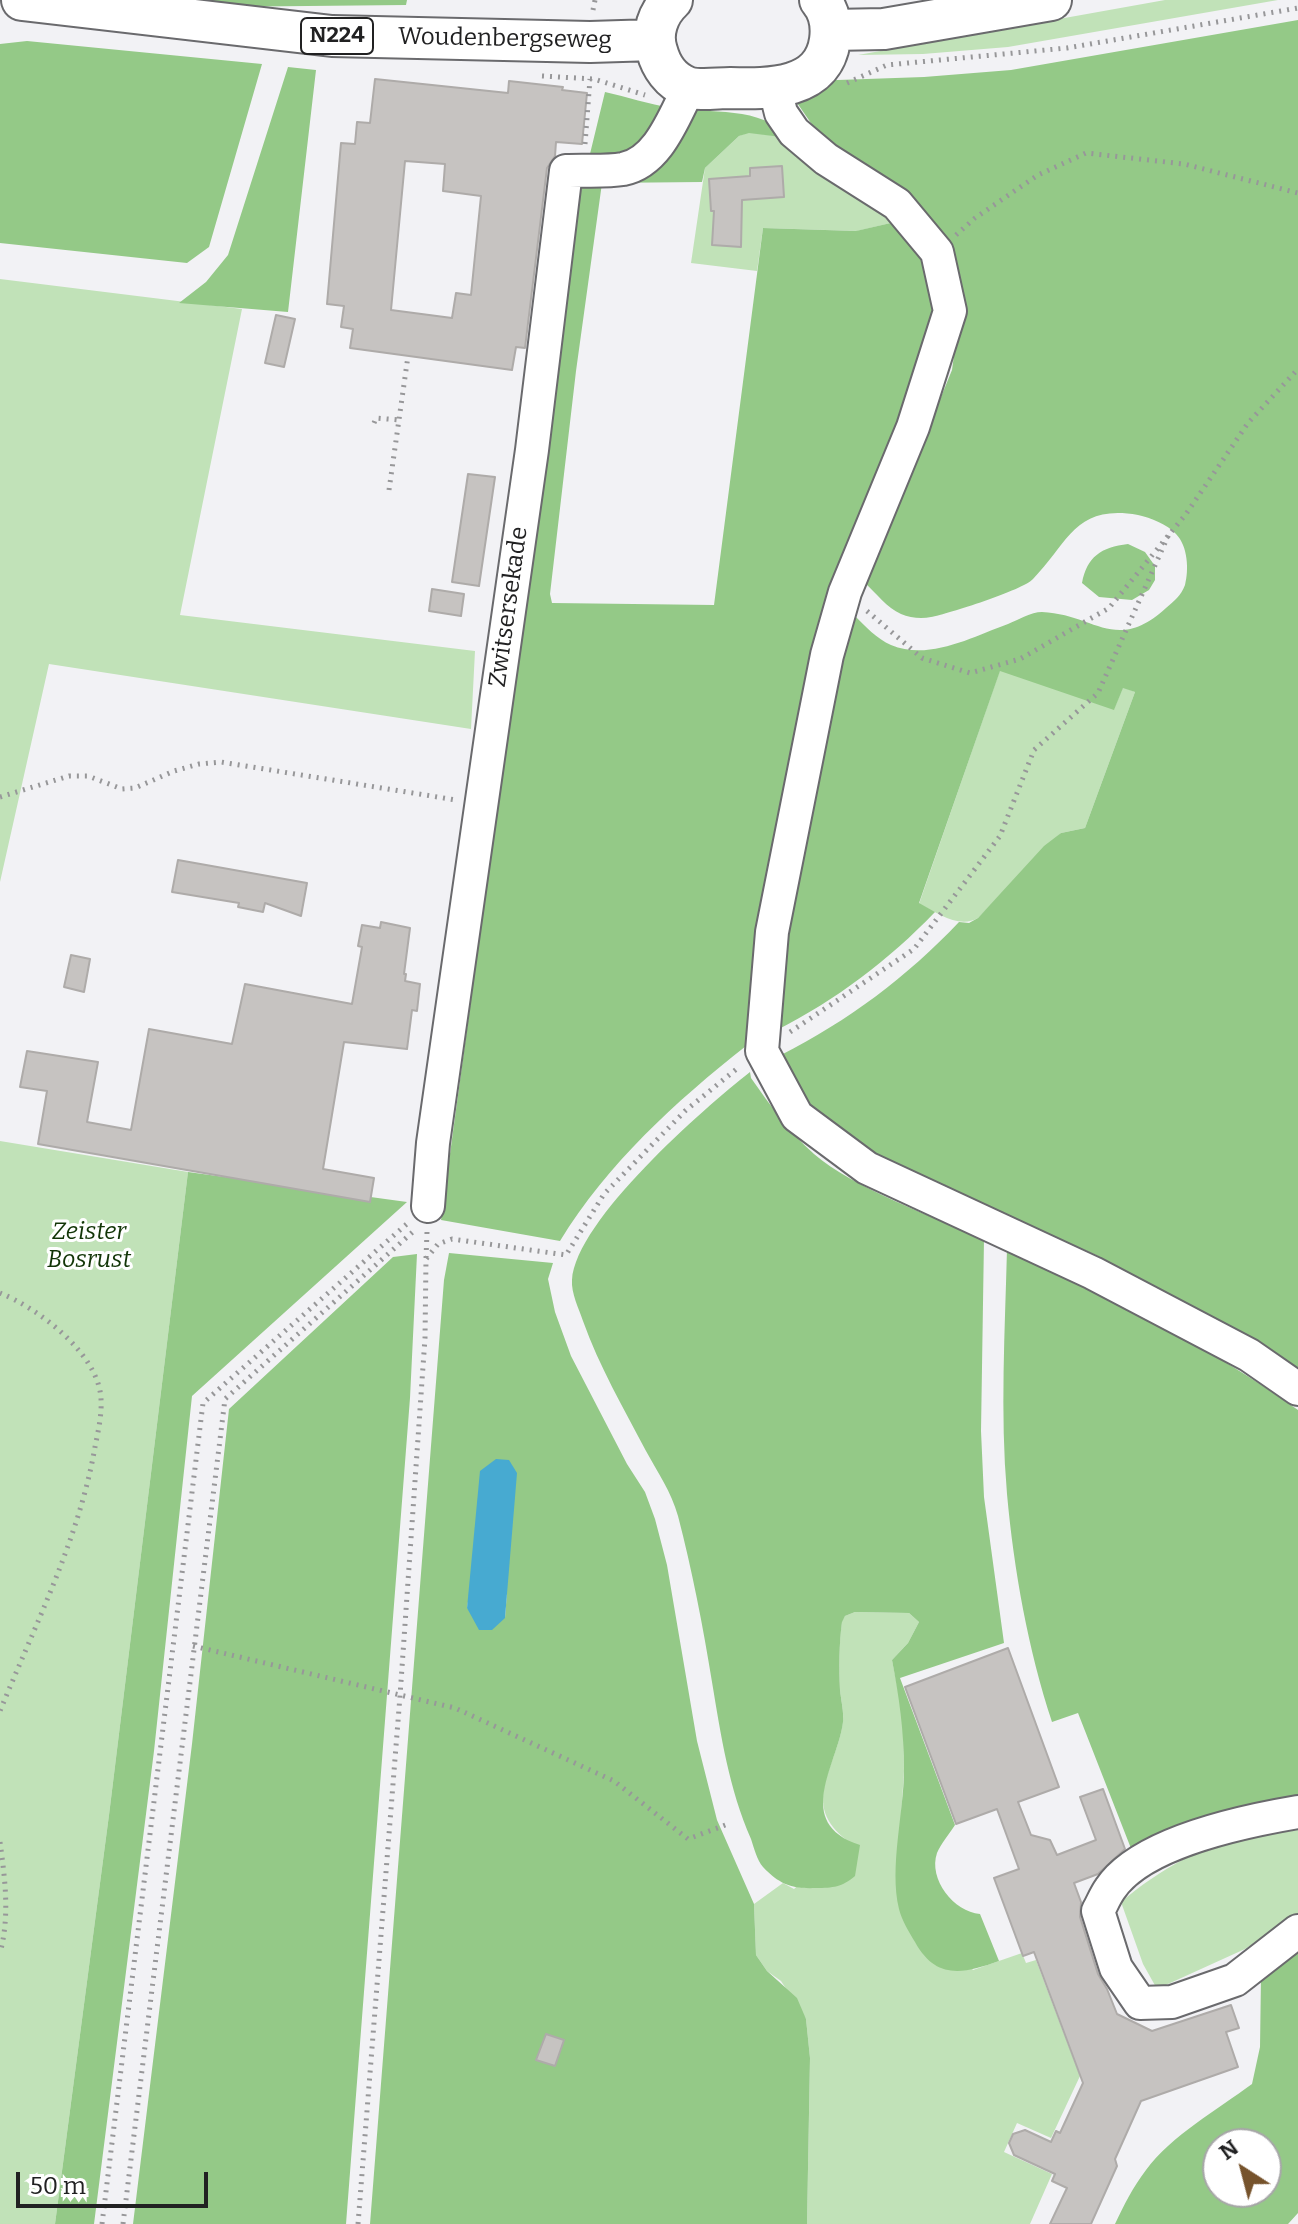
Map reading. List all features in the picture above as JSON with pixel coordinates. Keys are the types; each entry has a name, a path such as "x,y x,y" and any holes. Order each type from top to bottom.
{"main road":[{"name":"Woudenbergseweg","path":"22,0 332,36 590,42 654,40"},
{"path":"672,0 659,17 654,40 662,66 684,97 775,89 810,75 829,49 826,15 884,29 1051,0"}],"street":[{"path":"775,89 781,113 794,132 826,159 897,204 937,252 950,311 913,427 845,592 827,655 772,932 762,1051 797,1116 867,1168 1093,1273 1249,1355 1298,1389"},
{"path":"566,171 626,169 650,152 668,132 684,97"},
{"name":"Zwitsersekade","path":"428,1206 435,1127 532,450 566,171"},
{"path":"1298,1812 1193,1835 1137,1864 1111,1886 1098,1911 1116,1968 1140,2003 1172,2002 1235,1980 1298,1931"}],"path":[{"path":"593,10 595,0"},
{"path":"887,65 1067,48 1298,8"},
{"name":"Woudenbergseweg","path":"528,75 590,79 684,97"},
{"path":"566,171 585,147 590,79"},
{"path":"937,252 975,218 1038,175 1086,153 1184,164 1298,193"},
{"path":"389,490 408,356"},
{"path":"845,592 922,658 970,673 1020,659 1109,608 1186,514 1248,423 1298,369"},
{"path":"374,423 376,418 399,420"},
{"path":"426,1259 438,1244 452,1239 566,1255 604,1194 685,1111 729,1074 914,949 1000,836 1034,750 1098,693 1169,534"},
{"path":"0,797 69,776 88,776 122,789 135,788 174,771 221,762 481,804"},
{"path":"102,2224 203,1403 428,1206"},
{"path":"123,2224 225,1399 427,1219 425,1338 358,2224"},
{"path":"0,1293 34,1310 54,1325 89,1367 102,1397 92,1463 77,1524 0,1711"},
{"path":"193,1646 455,1708 614,1781 688,1839 728,1824"},
{"path":"0,1842 6,1889 6,1919 0,1953"}],"green space":[{"path":"158,0 407,0 406,5 209,7"},
{"path":"1165,0 1278,0 1008,47 923,54 858,55"},
{"path":"1298,20 1298,1372 1151,1284 1096,1255 902,1169 851,1140 820,1117 797,1089 781,1055 830,1028 876,996 919,961 959,922 969,923 978,918 1044,846 1061,833 1085,828 1135,692 1123,688 1114,710 1000,671 919,903 935,912 861,978 777,1030 779,968 817,777 854,615 871,632 891,645 920,650 965,641 1038,612 1060,614 1119,630 1148,621 1166,608 1181,592 1187,572 1183,545 1172,530 1148,518 1117,513 1100,515 1075,529 1026,584 940,615 920,618 901,614 865,583 952,370 963,290 948,245 913,198 824,142 793,97 809,81 1011,70"},
{"path":"27,41 262,64 209,247 187,263 0,243 0,44"},
{"path":"288,67 316,70 288,312 179,303 206,282 228,255"},
{"path":"605,92 671,108 750,116 778,127 789,138 749,133 739,136 705,168 702,182 602,183 576,371 550,594 552,603 714,605 763,228 856,231 895,222 933,272 936,311 916,383 835,574 818,630 799,729 787,768 746,1046 644,1135 599,1186 560,1241 441,1220 581,191"},
{"path":"749,132 789,138 850,192 895,222 857,231 763,228 757,271 691,263 705,168 739,136"},
{"path":"0,279 242,309 180,615 475,651 471,729 49,664 0,882"},
{"path":"1128,544 1145,552 1155,566 1155,580 1149,590 1132,600 1099,597 1082,583 1088,566 1103,551"},
{"path":"1000,670 1114,709 1123,687 1135,692 1085,828 1061,833 978,918 956,921 919,904"},
{"path":"750,1072 751,1078 788,1127 830,1167 895,1201 984,1239 981,1431 984,1497 1004,1643 900,1678 955,1825 937,1853 936,1873 953,1901 970,1912 980,1914 999,1961 974,1969 951,1971 932,1963 910,1934 902,1918 896,1893 904,1755 892,1660 908,1643 919,1622 909,1613 855,1612 845,1616 840,1656 843,1722 824,1791 823,1807 828,1822 840,1835 860,1845 855,1876 841,1885 827,1888 800,1888 781,1882 759,1861 731,1782 697,1598 675,1507 604,1371 574,1296 572,1280 579,1255 595,1227 645,1167 674,1138"},
{"name":"Zeister Bosrust","path":"0,1141 188,1172 55,2224 0,2224"},
{"path":"188,1172 407,1202 192,1396 154,1751 94,2224 55,2224 109,1815"},
{"path":"1007,1249 1157,1322 1229,1364 1298,1410 1298,1799 1132,1851 1078,1713 1052,1722 1023,1610 1007,1494 1003,1402"},
{"path":"449,1253 553,1263 548,1279 555,1312 571,1356 627,1464 645,1492 667,1565 697,1741 717,1820 754,1904 756,1955 767,1971 797,1998 806,2019 810,2058 807,2224 370,2224 444,1280","holes":["470,1589 507,1592 505,1618 467,1608"]},
{"path":"417,1254 410,1398 346,2224 133,2224 192,1744 229,1409 393,1257"},
{"path":"855,1612 909,1613 919,1622 908,1643 892,1660 903,1715 904,1771 897,1878 973,1970 1022,1953 1026,1963 1036,1960 1080,2076 1051,2138 1017,2123 1004,2152 1052,2174 1030,2224 807,2224 810,2058 806,2019 781,1981 767,1971 756,1955 754,1904 783,1883 794,1889 848,1841 833,1827 825,1813 823,1799 843,1721 839,1673 842,1621 845,1616"},
{"path":"1298,1830 1298,1914 1245,1949 1157,1989 1143,1964 1121,1902 1151,1879 1200,1851 1254,1835"},
{"path":"1298,1952 1298,2213 1288,2224 1115,2224 1137,2183 1157,2157 1182,2134 1252,2084 1260,2047 1261,1977"}],"water":[{"path":"496,1459 509,1460 517,1473 505,1618 492,1630 479,1630 467,1608 480,1471"}],"building":[{"path":"375,79 508,93 509,81 587,93 582,144 556,142 555,156 547,168 525,348 516,347 512,370 350,348 353,329 341,327 344,306 327,304 341,143 355,144 357,122 370,123","holes":["405,161 445,164 443,191 481,196 471,295 456,293 452,318 391,310"]},
{"path":"782,166 784,197 742,200 741,247 712,245 714,211 711,211 709,179 750,176 750,168"},
{"path":"276,315 295,319 284,367 265,363"},
{"path":"468,474 495,477 479,586 452,582"},
{"path":"432,589 464,594 461,616 429,611"},
{"path":"178,860 307,883 301,916 265,903 263,912 238,907 239,903 172,892"},
{"path":"381,922 410,928 404,974 405,981 420,984 417,1011 412,1010 407,1049 344,1042 323,1169 374,1178 370,1202 38,1144 47,1091 20,1087 27,1051 98,1062 87,1122 131,1130 149,1029 232,1044 245,984 352,1004 362,947 358,946 362,925 380,928"},
{"path":"71,955 90,959 84,992 64,987"},
{"path":"1008,1648 1059,1787 1018,1802 1031,1835 1050,1840 1057,1855 1096,1840 1080,1797 1103,1789 1125,1849 1098,1874 1074,1883 1081,1902 1080,1917 1098,1974 1117,2014 1152,2031 1231,2005 1239,2028 1226,2032 1238,2067 1141,2101 1091,2224 1050,2224 1067,2188 1052,2181 1055,2174 1014,2155 1009,2143 1013,2134 1025,2130 1051,2142 1056,2131 1060,2133 1083,2083 1034,1952 1023,1956 994,1878 1019,1869 997,1809 956,1824 905,1687"},
{"path":"546,2034 564,2040 555,2066 536,2060"}]}
